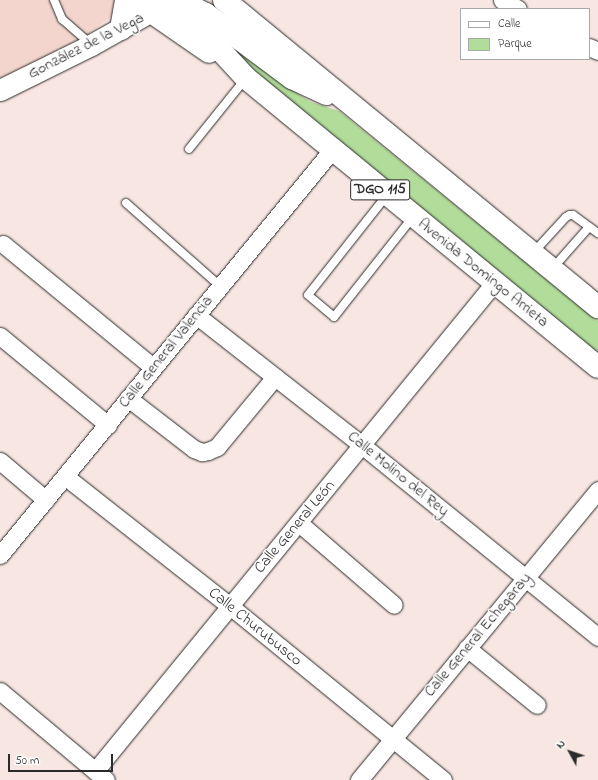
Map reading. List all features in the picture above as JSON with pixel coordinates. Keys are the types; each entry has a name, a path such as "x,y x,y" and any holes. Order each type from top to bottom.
{"main road":[{"path":"120,29 126,0"},
{"path":"174,0 193,6 206,14 292,78 310,88 348,102"},
{"name":"Avenida Domingo Arrieta","path":"174,0 246,78 598,368"},
{"name":"DGO 115","path":"224,0 551,270 598,307"},
{"path":"143,6 246,78"}],"street":[{"name":"González de la Vega","path":"0,90 120,29 143,6 174,0"},
{"path":"502,0 516,8"},
{"name":"Calle General Valencia","path":"0,555 66,477 153,367 332,150"},
{"path":"3,244 153,367"},
{"name":"Calle General León","path":"101,776 230,606 363,446 494,282"},
{"name":"Calle Molino del Rey","path":"196,315 363,446 598,637"},
{"path":"0,336 108,425"},
{"path":"128,398 194,449 202,452 217,447 275,376"},
{"path":"0,461 46,500"},
{"name":"Calle Churubusco","path":"66,477 230,606 443,780"},
{"name":"Calle General Echegaray","path":"359,780 391,739 598,490"},
{"path":"299,523 394,605"},
{"path":"467,648 537,705"},
{"path":"0,691 101,776"}],"lane":[{"path":"54,0 62,19 91,45"},
{"path":"189,149 246,78"},
{"path":"387,195 308,295 334,317 414,216"},
{"path":"126,203 220,286"},
{"path":"532,254 566,217 573,215 598,233"},
{"path":"551,270 589,227"}],"shaded area":[{"path":"0,0 115,0 119,4 109,18 86,36 0,79"}],"green space":[{"path":"215,28 292,90 311,102 339,111 598,321 598,356 254,74"}]}
